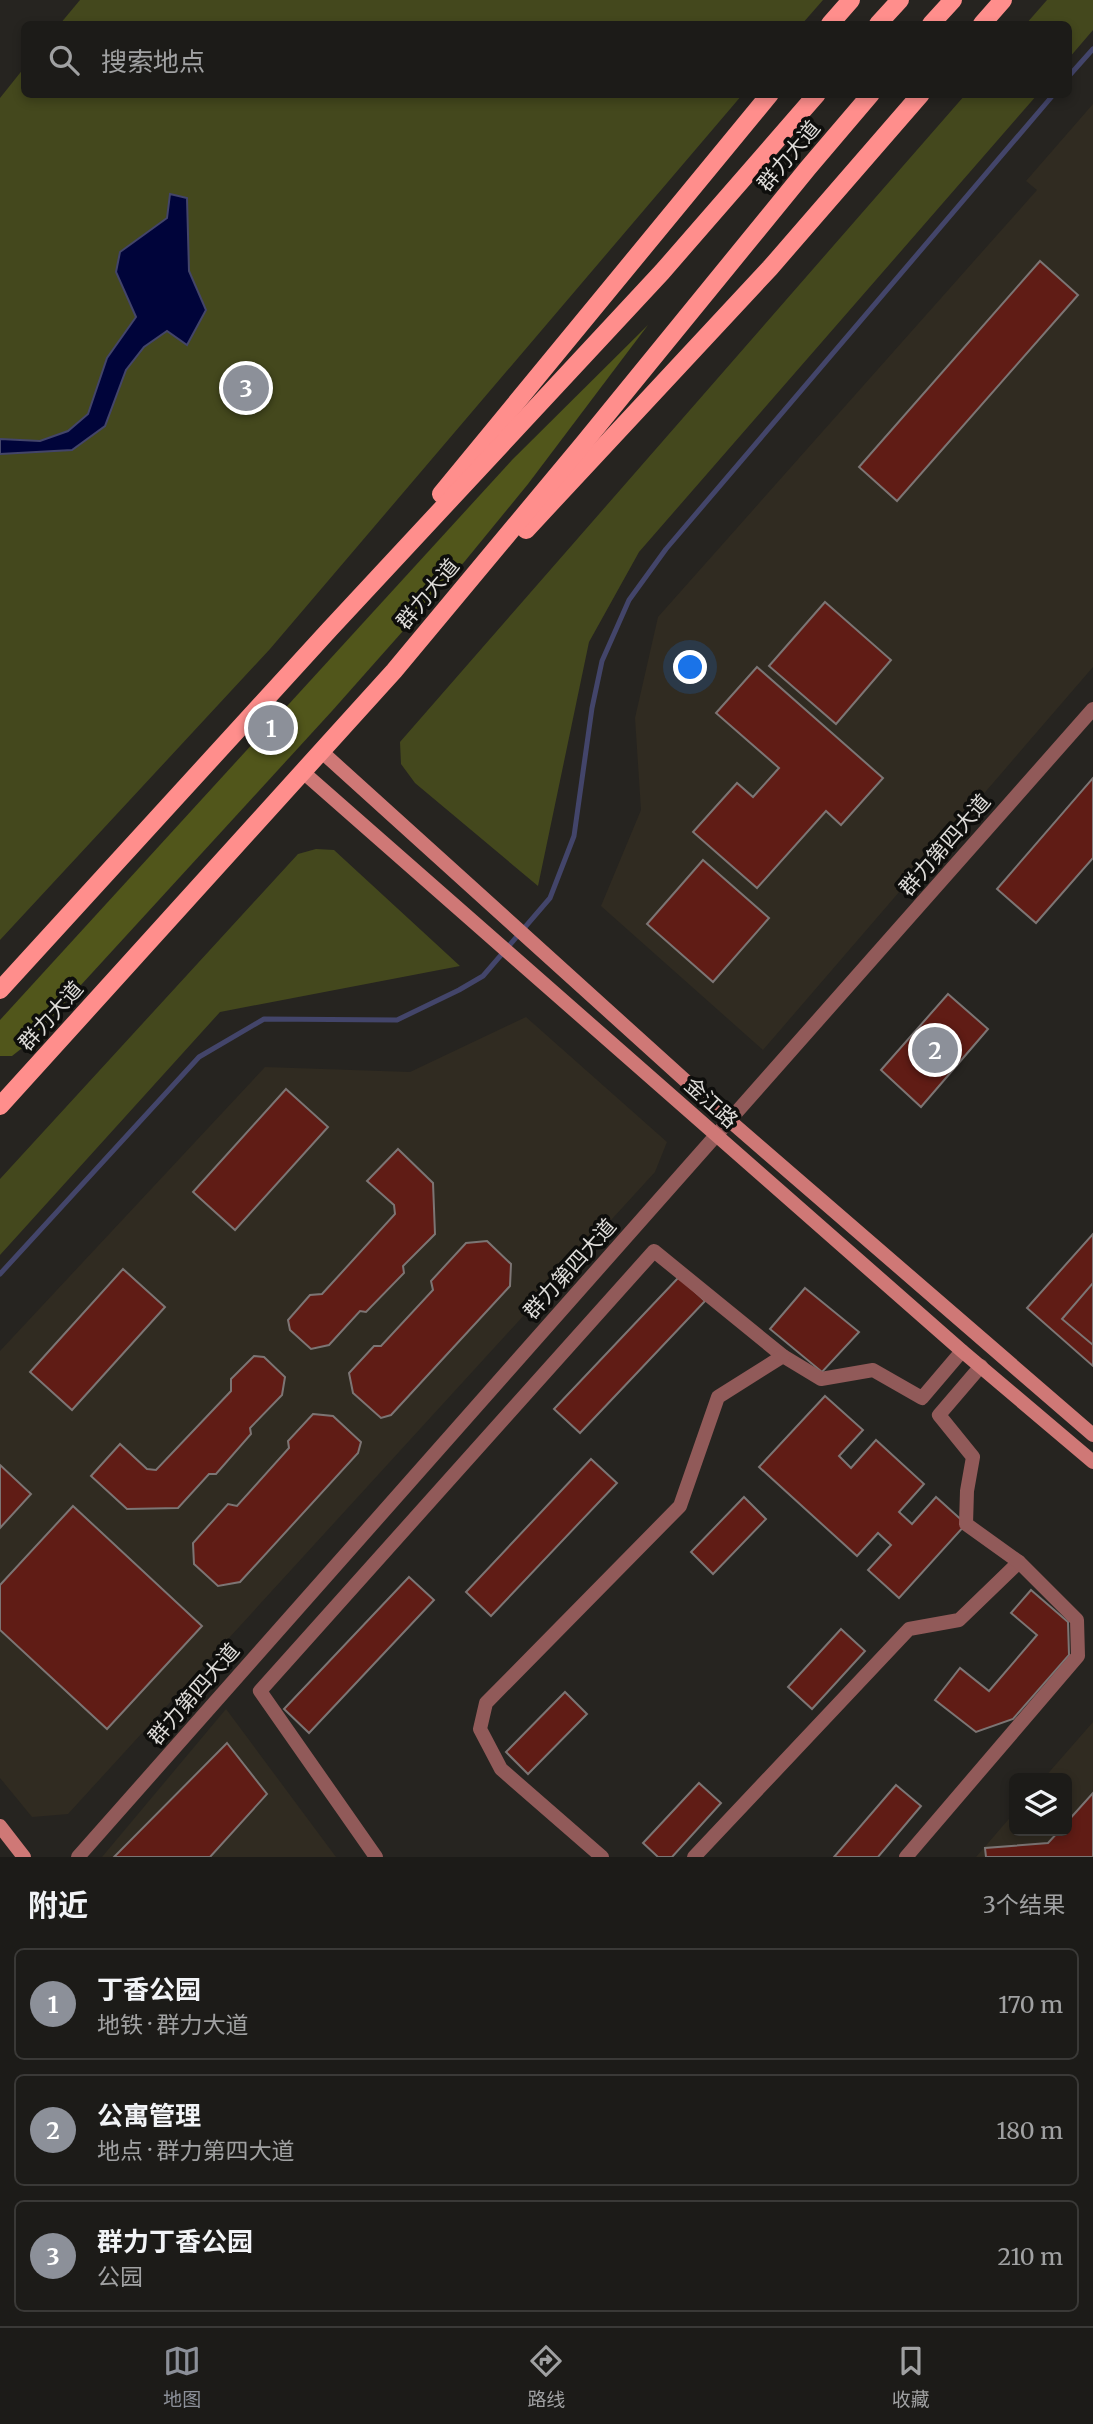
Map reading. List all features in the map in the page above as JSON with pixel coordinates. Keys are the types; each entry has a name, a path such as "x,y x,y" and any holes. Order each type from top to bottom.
{"main road":[{"path":"833,21 851,0"},
{"path":"881,21 900,0"},
{"path":"935,21 953,0"},
{"path":"985,21 1003,0"},
{"path":"329,630 767,98"},
{"name":"群力大道","path":"0,990 329,630 662,272 814,98"},
{"name":"群力大道","path":"0,1106 394,671 868,98"},
{"path":"394,671 770,268 918,98"}],"street":[{"name":"群力第四大道","path":"78,1857 1093,709"},
{"name":"金江路","path":"322,752 730,1121 1093,1435"},
{"name":"金江路","path":"303,772 962,1351 1093,1462"},
{"path":"376,1857 260,1690 654,1251 783,1356 821,1379 873,1370 922,1398 962,1351"},
{"path":"602,1857 502,1769 480,1729 486,1703 680,1506 719,1397 783,1356"},
{"path":"906,1857 1078,1656 1077,1620 1019,1562 966,1524 967,1491 973,1457 939,1415 981,1366"},
{"path":"694,1857 909,1629 959,1620 1019,1562"},
{"path":"0,1826 24,1857"}],"shaded area":[{"path":"1093,104 1093,667 763,1050 601,906 641,810 635,718 658,617 1037,190 1026,181"},
{"path":"170,194 187,198 189,271 206,310 187,345 167,331 144,347 126,370 105,426 72,450 0,454 0,439 40,441 68,431 88,414 107,358 136,317 116,272 120,252 167,218"},
{"path":"526,1017 667,1142 655,1172 68,1814 32,1817 0,1778 0,1351 265,1067 410,1072"},
{"path":"226,1709 336,1857 102,1857"},
{"path":"1093,1722 1093,1857 976,1857 1009,1819 1009,1836 1072,1836 1072,1773 1048,1773"}],"green space":[{"path":"80,0 823,0 805,21 62,21"},
{"path":"1047,0 1093,0 1093,30 1072,54 1072,21 1029,21"},
{"path":"21,72 21,98 739,98 270,649 0,940 0,98"},
{"path":"962,98 1034,98 639,552 589,642 538,886 415,783 401,764 400,742"},
{"path":"648,325 528,484 465,561 332,711 26,1045 12,1056 0,1056 0,1020 512,460"},
{"path":"316,849 334,850 460,966 220,1012 0,1255 0,1179 298,854"}],"building":[{"path":"1040,261 1078,295 897,501 859,467"},
{"path":"825,602 891,660 836,724 769,666"},
{"path":"757,667 883,778 841,825 826,811 757,888 693,832 737,783 753,797 779,768 716,713"},
{"path":"1093,778 1093,858 1036,923 997,889"},
{"path":"703,860 769,918 713,982 647,924"},
{"path":"948,994 988,1029 921,1107 881,1070"},
{"path":"286,1089 328,1127 235,1230 193,1192"},
{"path":"398,1149 433,1183 435,1234 403,1266 404,1273 366,1312 360,1311 329,1345 311,1349 290,1330 288,1320 310,1295 322,1294 395,1214 394,1205 367,1181"},
{"path":"1093,1234 1093,1366 1027,1308"},
{"path":"487,1241 511,1264 510,1286 391,1415 381,1418 353,1393 349,1373 374,1346 381,1346 433,1290 431,1281 466,1243"},
{"path":"123,1269 165,1307 72,1410 30,1372"},
{"path":"679,1277 705,1301 580,1433 554,1409"},
{"path":"1093,1283 1093,1345 1062,1319"},
{"path":"805,1288 859,1332 822,1372 770,1329"},
{"path":"254,1356 264,1357 285,1377 282,1395 250,1428 251,1434 216,1474 209,1474 178,1508 127,1509 91,1476 120,1444 147,1469 156,1470 231,1391 231,1379"},
{"path":"825,1396 863,1430 839,1456 851,1468 876,1440 924,1484 899,1512 912,1524 936,1497 966,1524 899,1598 868,1570 891,1545 878,1533 857,1556 759,1467"},
{"path":"313,1414 333,1416 361,1442 358,1453 240,1582 218,1586 194,1564 193,1543 228,1504 237,1506 289,1448 288,1441"},
{"path":"591,1459 617,1483 491,1616 466,1592"},
{"path":"0,1465 31,1494 0,1528"},
{"path":"744,1497 766,1519 713,1574 691,1552"},
{"path":"73,1506 202,1626 107,1729 0,1630 0,1585"},
{"path":"409,1577 434,1600 309,1733 284,1709"},
{"path":"1031,1590 1068,1622 1069,1655 1013,1719 976,1732 935,1700 960,1668 989,1691 1037,1635 1011,1613"},
{"path":"841,1629 865,1651 812,1709 788,1687"},
{"path":"565,1692 587,1714 528,1774 506,1752"},
{"path":"227,1743 267,1794 210,1857 114,1857"},
{"path":"699,1783 721,1803 672,1857 658,1857 643,1843"},
{"path":"896,1785 921,1806 878,1857 834,1857"},
{"path":"1093,1793 1093,1857 986,1857 985,1848 1048,1843 1054,1836 1072,1836 1072,1816"}],"waterway":[{"path":"1072,73 1093,49"},
{"path":"0,1274 199,1057 264,1019 397,1020 483,976 550,898 574,836 592,708 602,661 629,600 666,549 1051,98"}],"place":[{"name":"群力丁香公园","path":"246,388"},
{"name":"丁香公园","path":"271,728"},
{"name":"公寓管理","path":"935,1050"}]}
